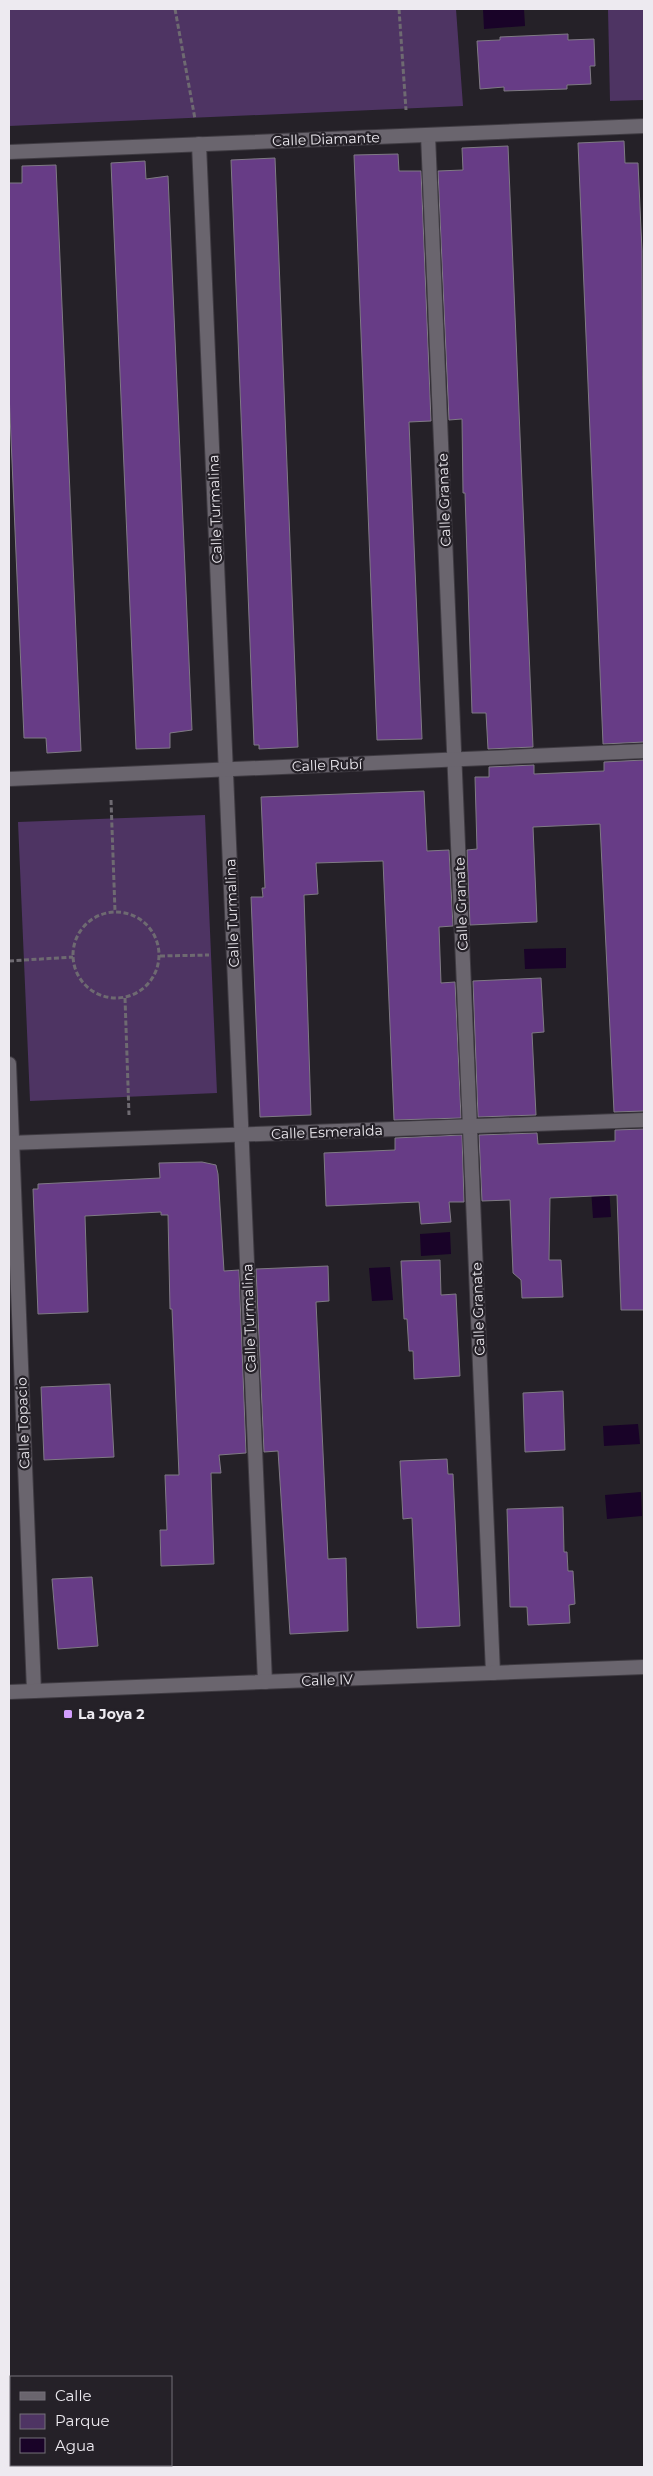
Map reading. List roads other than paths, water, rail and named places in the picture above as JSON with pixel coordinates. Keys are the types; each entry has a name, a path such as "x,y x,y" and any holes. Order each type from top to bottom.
{"street":[{"name":"Calle Diamante","path":"9,152 644,126"},
{"name":"Calle Granate","path":"428,135 493,1673"},
{"name":"Calle Turmalina","path":"199,144 265,1682"},
{"name":"Calle Rubí","path":"9,778 644,751"},
{"name":"Calle Topacio","path":"9,1064 10,1143 34,1691"},
{"name":"Calle Esmeralda","path":"10,1143 644,1120"},
{"name":"Calle IV","path":"9,1692 644,1667"}],"water":[{"path":"483,9 524,9 525,26 484,29"},
{"path":"566,948 566,968 525,969 524,949"},
{"path":"608,1173 611,1217 593,1218 590,1174"},
{"path":"450,1232 451,1254 421,1256 420,1234"},
{"path":"390,1267 393,1300 372,1301 369,1268"},
{"path":"638,1424 640,1444 604,1446 603,1426"},
{"path":"641,1492 642,1516 607,1519 605,1495"}],"place":[{"name":"La Joya 2","path":"68,1714"}]}
